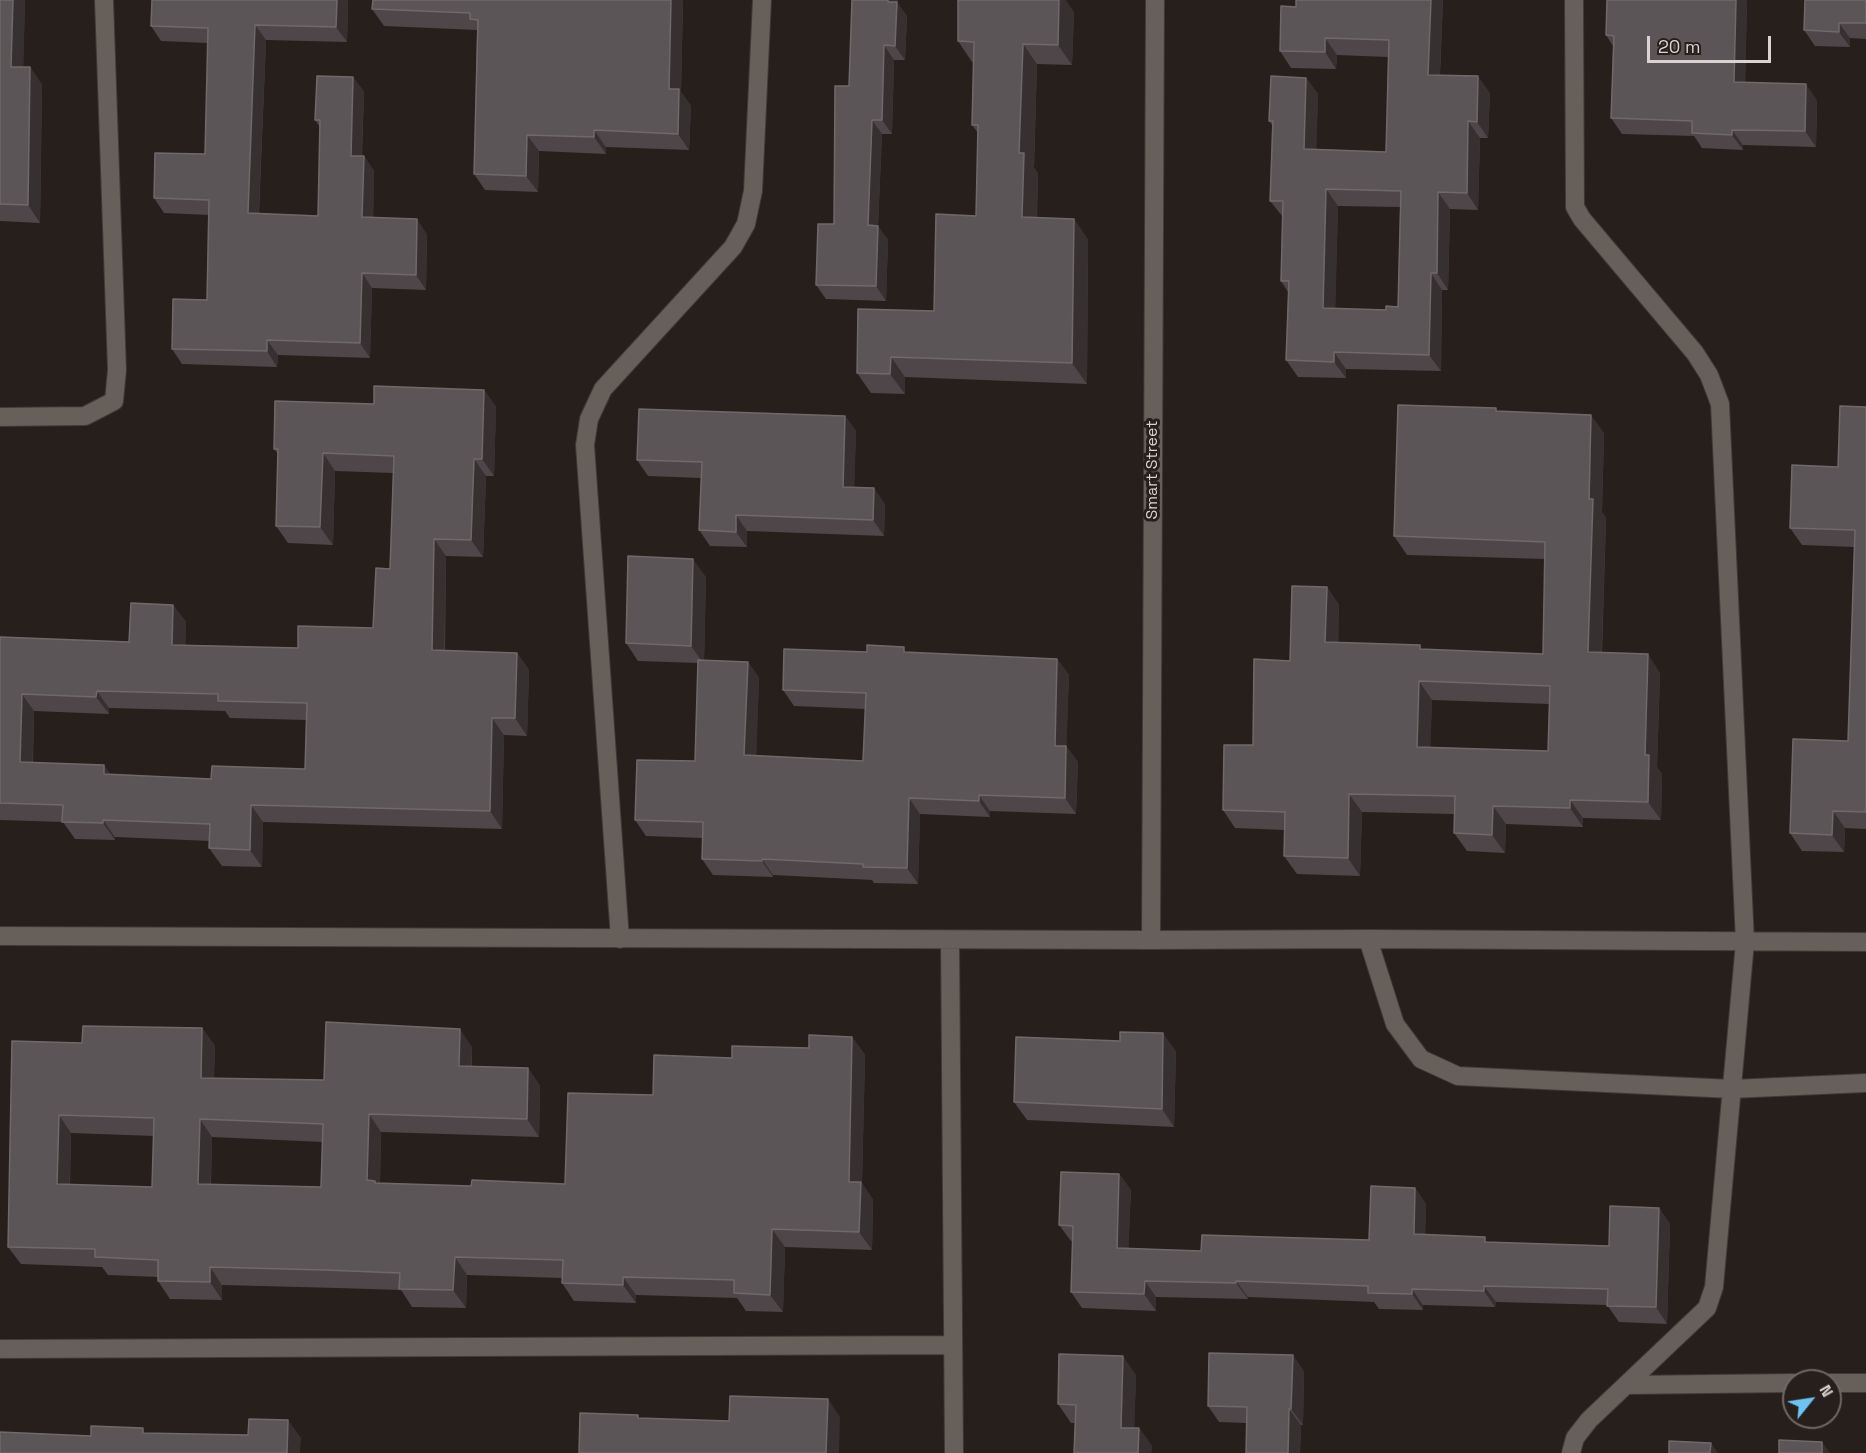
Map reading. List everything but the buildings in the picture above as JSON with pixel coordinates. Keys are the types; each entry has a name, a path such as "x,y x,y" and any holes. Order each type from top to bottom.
{"street":[{"path":"0,417 85,416 114,401 117,370 104,0"},
{"path":"620,939 585,446 590,419 603,389 733,247 746,224 753,191 762,0"},
{"name":"Smart Street","path":"1151,940 1155,0"},
{"path":"1571,1453 1575,1438 1589,1420 1707,1308 1714,1287 1745,942 1720,404 1709,375 1695,353 1582,219 1575,207 1574,0"},
{"path":"0,936 1866,942"},
{"path":"1368,939 1395,1024 1421,1059 1458,1076 1732,1089 1866,1083"},
{"path":"950,940 954,1453"},
{"path":"0,1349 953,1345"},
{"path":"1626,1385 1782,1383"},
{"path":"1842,1383 1866,1383"}]}
